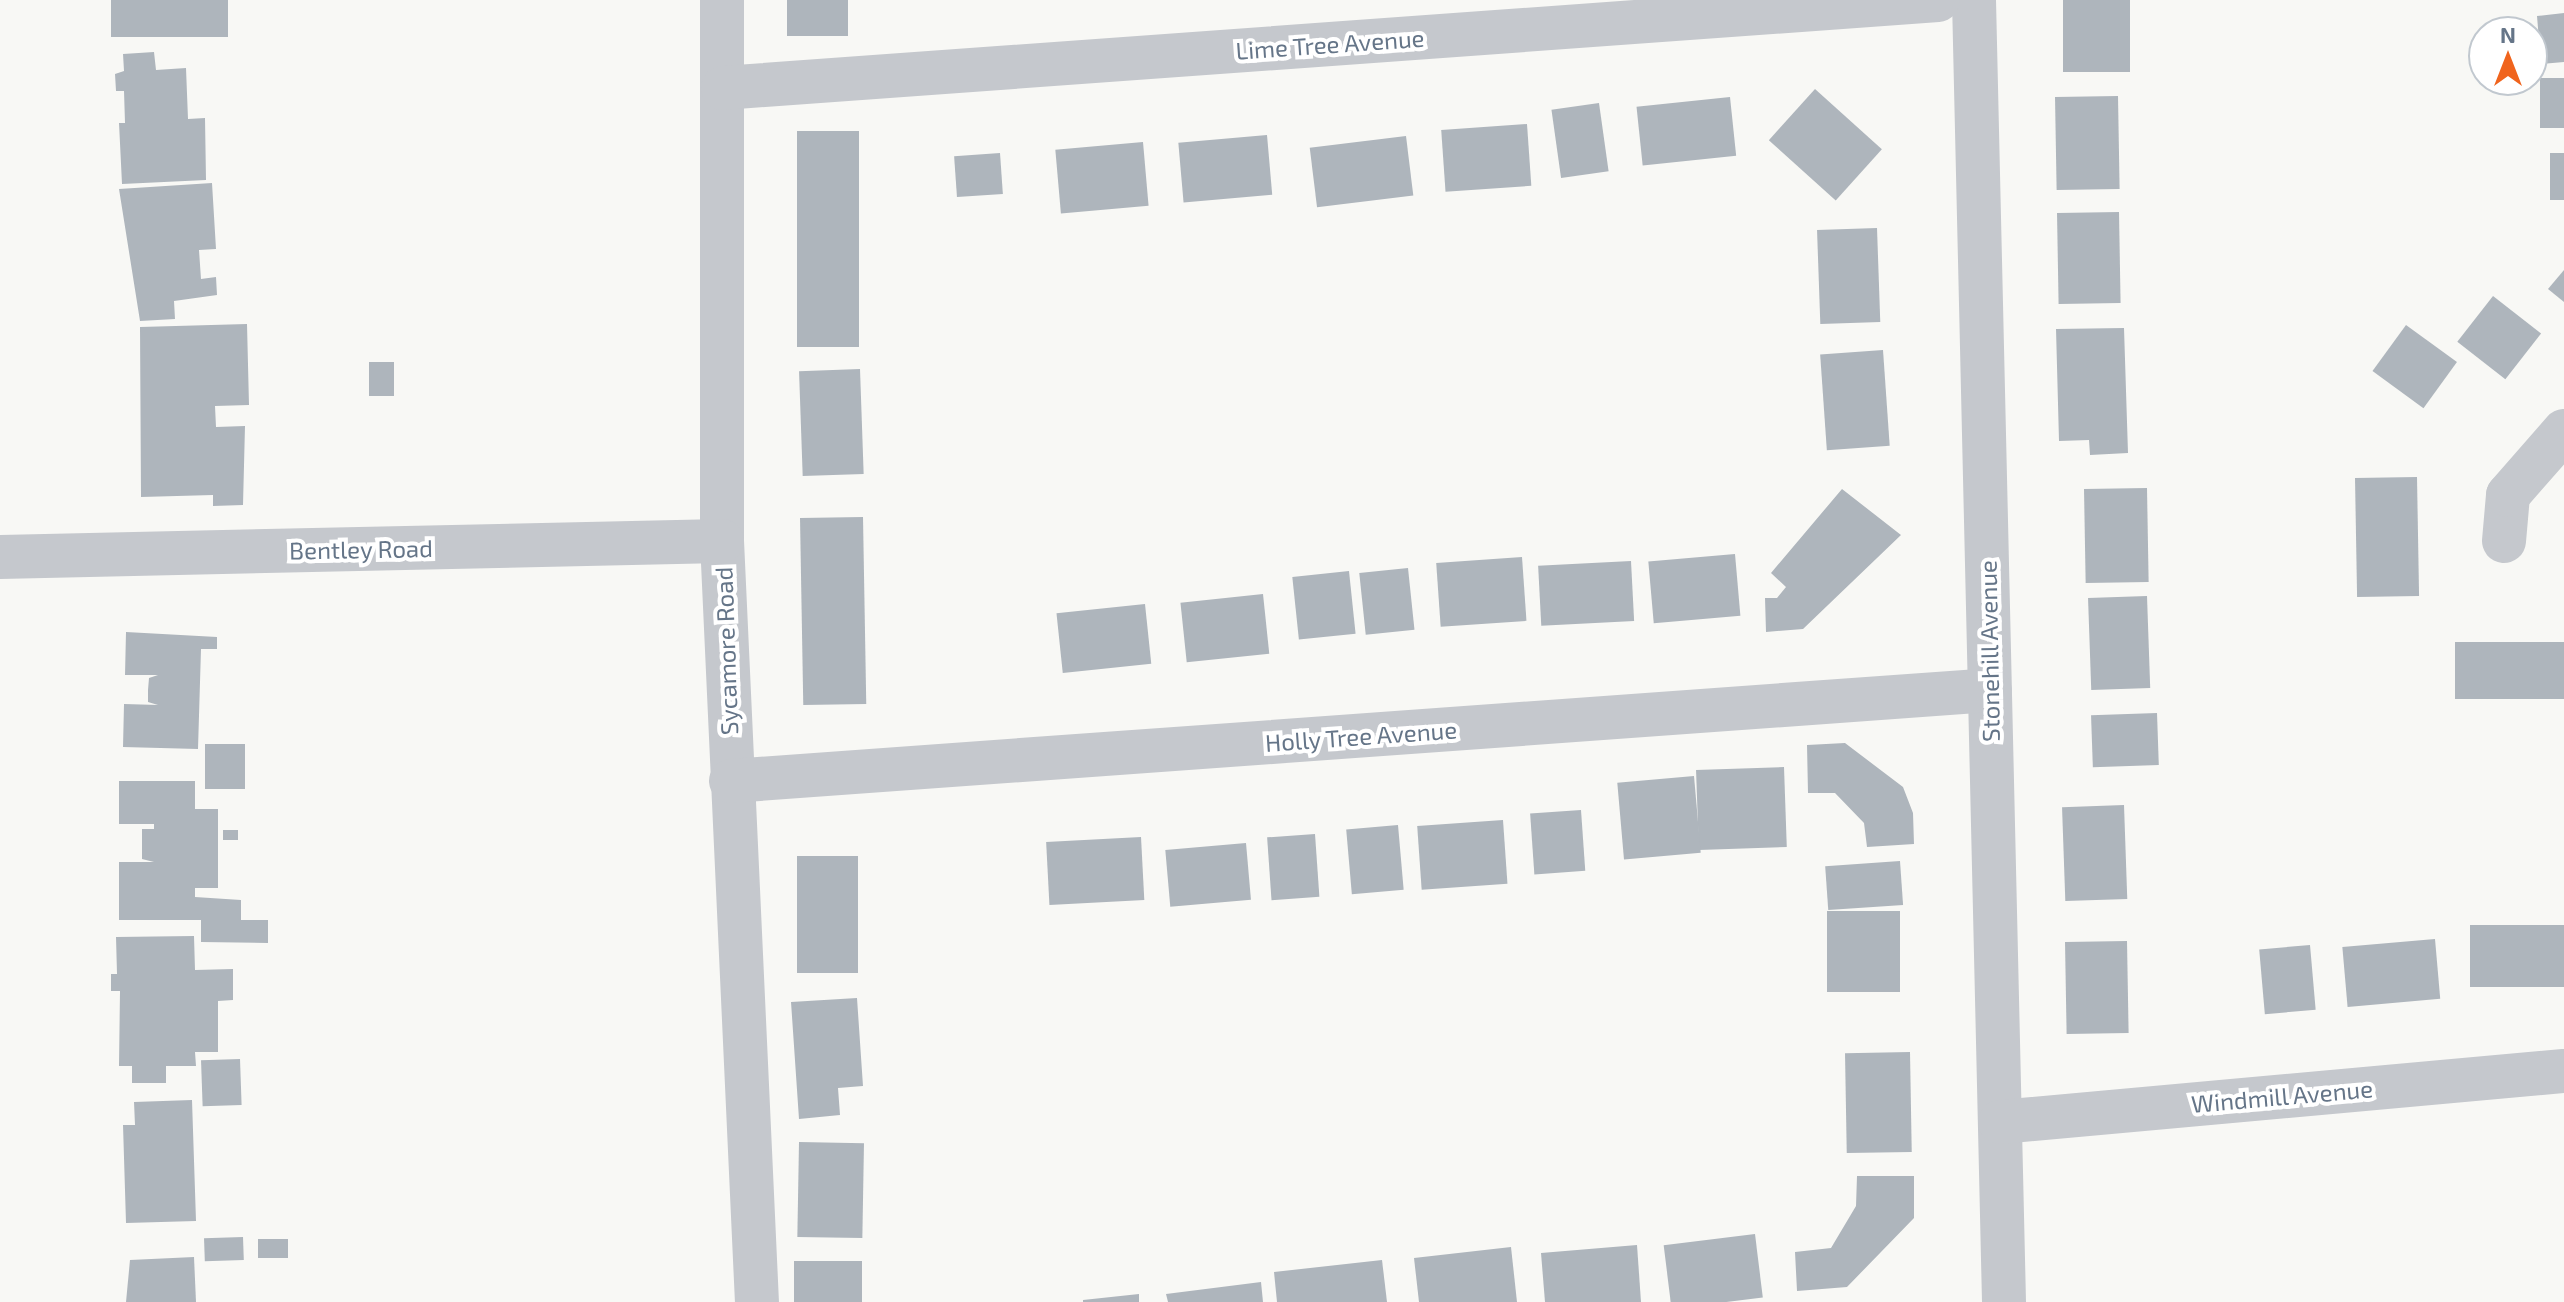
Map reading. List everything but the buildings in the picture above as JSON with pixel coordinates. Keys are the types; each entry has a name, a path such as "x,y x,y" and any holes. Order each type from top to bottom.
{"street":[{"name":"Sycamore Road","path":"722,0 722,541 757,1302"},
{"name":"Lime Tree Avenue","path":"723,88 1938,0"},
{"name":"Stonehill Avenue","path":"1974,0 2004,1302"},
{"path":"2504,541 2502,475 2564,431"},
{"name":"Bentley Road","path":"0,557 722,541"},
{"name":"Holly Tree Avenue","path":"731,781 1990,690"},
{"name":"Windmill Avenue","path":"2000,1122 2564,1071"}]}
